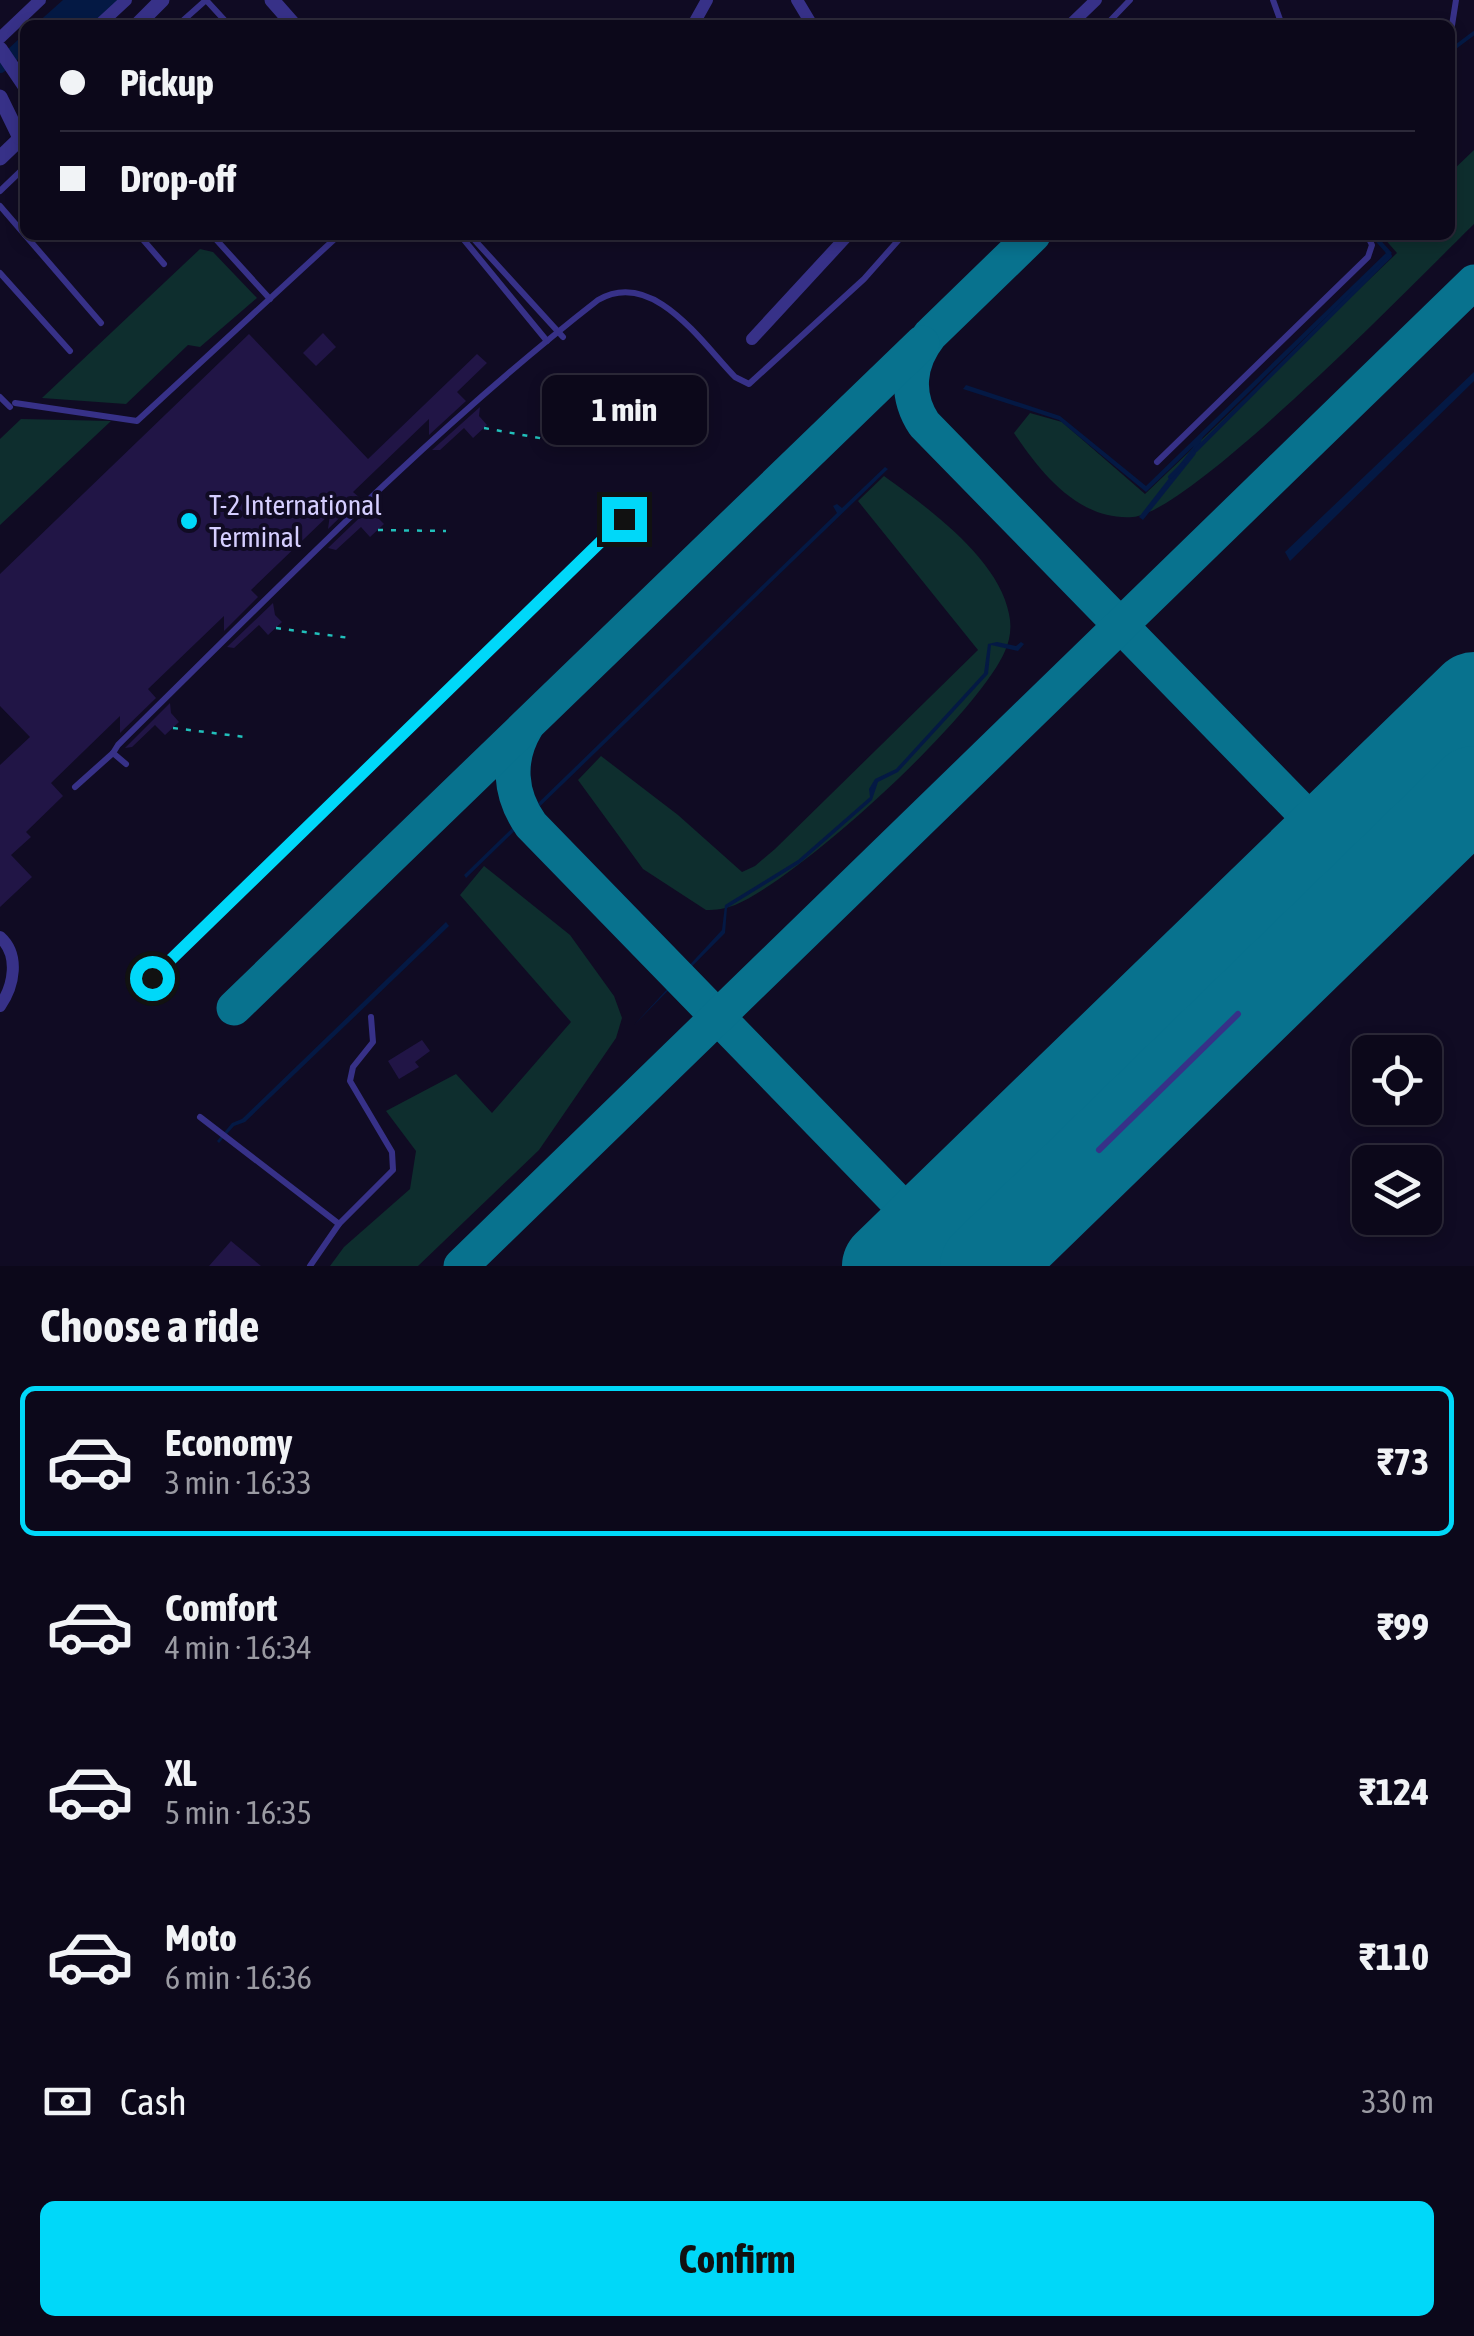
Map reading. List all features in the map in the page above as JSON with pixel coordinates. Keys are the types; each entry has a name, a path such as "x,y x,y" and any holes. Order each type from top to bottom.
{"street":[{"path":"0,38 40,0"},
{"path":"104,20 126,0"},
{"path":"142,20 162,0"},
{"path":"272,0 290,20"},
{"path":"1075,20 1096,0"},
{"path":"0,50 20,79"},
{"path":"0,101 20,131"},
{"path":"0,158 20,139"},
{"path":"752,339 843,240"},
{"path":"0,937 13,958 10,987 0,1006"}],"lane":[{"path":"184,20 206,0 224,20"},
{"path":"1111,20 1130,0"},
{"path":"0,191 20,172"},
{"path":"0,206 20,229"},
{"path":"29,240 101,322"},
{"path":"143,240 164,264"},
{"path":"216,240 270,300"},
{"path":"0,397 12,405 137,421 334,240"},
{"path":"464,240 547,341"},
{"path":"475,240 561,334"},
{"path":"74,787 497,382 604,297 620,292 642,293 664,305 735,377 749,384 864,279 899,240"},
{"path":"1156,462 1368,257 1370,240"},
{"path":"0,273 70,351"},
{"path":"152,978 624,519"},
{"path":"113,753 126,764"},
{"path":"1099,1150 1238,1014"},
{"path":"310,1266 339,1224 393,1170 392,1152 350,1081 352,1067 373,1042 371,1017"},
{"path":"200,1118 339,1224"}],"path":[{"path":"484,428 567,443"},
{"path":"378,530 446,532"},
{"path":"276,628 350,638"},
{"path":"173,728 245,737"}],"green space":[{"path":"1474,150 1474,224 1253,436 1204,477 1162,505 1133,517 1095,511 1063,492 1014,433 1030,413 1062,422 1145,494 1397,253 1386,240 1455,240 1455,168"},
{"path":"200,249 213,252 257,298 200,347 188,345 126,404 42,398"},
{"path":"21,419 111,421 0,525 0,439"},
{"path":"884,476 959,536 991,574 1009,614 1007,647 988,679 925,753 842,829 764,889 731,906 706,910 643,869 578,780 601,756 678,815 742,872 775,849 978,650 858,501"},
{"path":"484,866 570,935 614,996 622,1018 616,1038 539,1150 418,1266 330,1266 344,1247 410,1189 416,1151 386,1111 456,1074 492,1113 571,1022 460,895"}],"water":[{"path":"63,0 122,0 101,20 41,20"},
{"path":"1374,240 1380,240 1392,253 1203,437 1195,455 1143,520 1139,517 1194,446 1146,492 1059,420 963,389 966,385 1060,416 1146,486 1386,253"},
{"path":"1474,372 1474,381 1290,561 1285,552"},
{"path":"885,467 888,469 466,878 464,875 837,513 833,506 842,508"},
{"path":"988,644 1024,644 1018,651 991,645 988,674 898,772 878,782 872,800 800,863 727,908 725,933 634,1025 722,930 725,905 798,860 870,797 869,789 875,779 896,769 984,673"},
{"path":"446,922 449,926 245,1122 217,1141 232,1123 242,1119"}],"building":[{"path":"323,333 336,347 316,366 303,353"},
{"name":"T-2 International Terminal","path":"249,334 368,459 477,354 487,363 457,392 466,401 429,435 429,419 353,492 360,498 328,529 330,514 251,590 258,597 224,631 224,616 148,689 156,698 120,733 120,716 51,783 63,796 26,832 31,837 11,855 32,877 0,907 0,765 30,737 0,706 0,574"},
{"path":"480,407 479,416 487,425 473,438 464,428 440,450 432,450"},
{"path":"374,504 376,516 384,524 370,537 361,527 336,550 328,548"},
{"path":"273,603 275,615 282,622 268,635 259,625 234,648 227,647"},
{"path":"170,703 171,713 179,722 165,735 155,725 132,747 125,748"},
{"path":"422,1040 430,1051 415,1062 419,1067 399,1079 388,1061"},
{"path":"231,1241 261,1266 209,1266"}],"waterway":[{"path":"1455,47 1474,33"},
{"path":"0,66 20,48"},
{"path":"1196,450 1390,256 1387,251"},
{"path":"1170,477 1183,464"}],"taxiway":[{"path":"1028,240 923,346 913,368 912,390 924,424 1330,840 1353,850 1392,850 1427,830 1474,786"},
{"path":"461,1266 1474,282"},
{"path":"234,1008 922,343"},
{"path":"526,727 516,751 513,776 518,801 531,825 917,1222"},
{"path":"1238,1014 1302,955 1321,934 1334,911 1339,887 1336,860 1320,832"},
{"path":"935,1266 917,1222 964,1240 1003,1236 1036,1214 1099,1150"}],"runway":[{"path":"887,1266 1474,697"},
{"path":"985,1266 1474,791"}],"place":[{"name":"T-2 International Terminal","path":"189,521"}],"route":[{"path":"152,978 624,519"}]}
